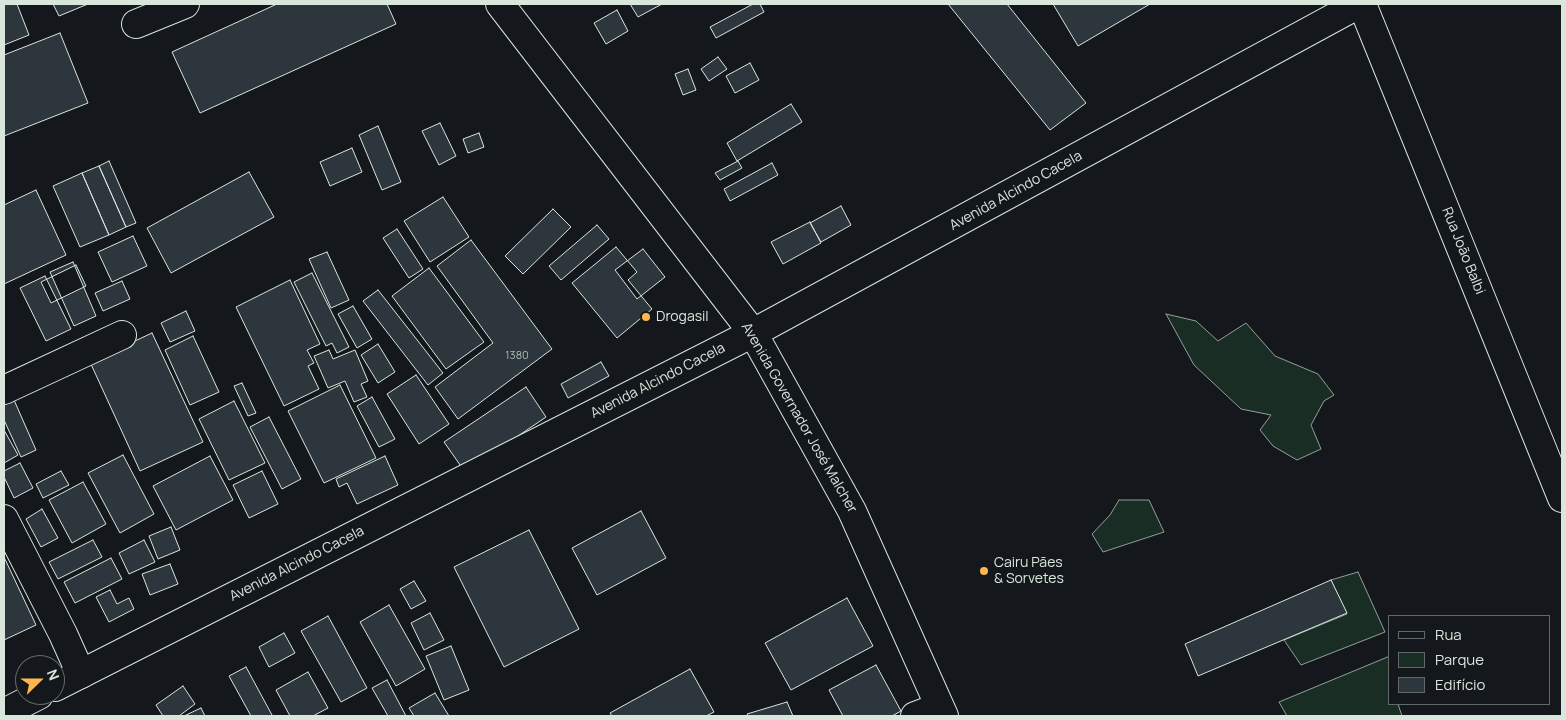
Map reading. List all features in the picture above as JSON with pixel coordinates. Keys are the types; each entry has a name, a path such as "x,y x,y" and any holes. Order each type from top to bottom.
{"main road":[{"path":"136,24 185,4"},
{"name":"Avenida Governador José Malcher","path":"500,4 753,333 852,511 942,712"},
{"name":"Avenida Alcindo Cacela","path":"65,682 753,333 1361,4"},
{"name":"Rua João Balbi","path":"1361,4 1562,498"},
{"path":"4,390 122,335"},
{"path":"4,519 63,634 81,674"},
{"path":"4,713 20,705"},
{"path":"914,716 942,712"}],"green space":[{"path":"1166,314 1196,321 1218,341 1246,323 1275,356 1318,374 1334,395 1324,401 1311,425 1321,449 1297,460 1273,446 1260,430 1271,415 1241,409 1194,365"},
{"path":"1119,500 1149,500 1164,532 1103,552 1092,534 1110,515"},
{"path":"1358,572 1385,632 1301,665 1284,640 1347,614 1331,580"},
{"path":"1388,657 1388,705 1398,705 1402,716 1287,716 1279,702"}],"building":[{"path":"4,4 17,4 29,35 4,45"},
{"path":"53,4 88,4 59,16"},
{"path":"277,4 387,4 396,24 200,113 172,52"},
{"path":"630,4 662,4 638,17"},
{"path":"753,4 760,4 764,12 716,38 710,27"},
{"path":"948,4 1007,4 1086,103 1050,130"},
{"path":"1053,4 1150,4 1078,46"},
{"path":"617,10 628,31 606,44 594,23"},
{"path":"60,33 88,103 4,136 4,55"},
{"path":"718,57 727,69 709,81 701,69"},
{"path":"750,63 759,80 735,93 726,76"},
{"path":"688,69 696,90 683,95 675,74"},
{"path":"791,104 802,122 737,161 727,143"},
{"path":"440,123 456,156 439,165 422,131"},
{"path":"378,126 401,182 382,190 359,135"},
{"path":"479,133 484,147 468,153 463,139"},
{"path":"352,148 362,172 330,186 320,162"},
{"path":"109,161 136,223 126,227 99,166"},
{"path":"738,161 742,168 720,180 715,173"},
{"path":"772,163 778,175 730,201 724,189"},
{"path":"99,166 126,227 109,235 82,173"},
{"path":"249,172 274,217 171,273 147,228"},
{"path":"82,173 109,235 80,247 53,186"},
{"path":"36,190 66,255 4,284 4,205"},
{"path":"443,197 469,237 430,262 404,221"},
{"path":"841,206 851,225 821,242 810,223"},
{"path":"553,209 571,227 523,274 505,256"},
{"path":"810,222 821,243 783,264 771,242"},
{"path":"597,225 609,239 561,280 549,266"},
{"path":"397,229 423,269 409,278 383,238"},
{"path":"133,236 147,266 112,282 98,252"},
{"path":"471,240 552,349 458,419 435,387 493,343 437,266"},
{"path":"616,247 637,272 628,280 652,309 617,338 572,283"},
{"path":"643,249 665,277 637,299 615,270"},
{"path":"327,252 349,300 331,308 309,259"},
{"path":"73,262 96,316 74,326 50,272"},
{"path":"76,265 86,286 51,303 41,282"},
{"path":"429,268 484,342 446,369 392,296"},
{"path":"312,273 349,347 337,353 332,343 326,346 294,282"},
{"path":"45,276 71,329 46,341 20,288"},
{"path":"290,280 320,344 307,350 314,363 308,366 319,389 284,406 236,307"},
{"path":"122,281 130,299 103,311 95,293"},
{"path":"378,290 443,373 428,385 363,301"},
{"path":"353,306 372,339 357,348 338,314"},
{"path":"186,311 195,331 170,342 161,323"},
{"path":"152,333 203,442 140,471 90,362"},
{"path":"193,336 219,392 190,405 165,350"},
{"path":"378,344 395,372 378,383 361,355"},
{"path":"329,350 333,359 355,350 368,381 361,384 367,397 354,402 345,381 328,388 314,356"},
{"path":"601,362 609,376 568,398 561,384"},
{"path":"416,375 449,424 419,444 387,394"},
{"path":"242,383 256,413 248,416 234,386"},
{"path":"340,385 376,458 324,483 288,411"},
{"path":"526,387 546,417 465,472 444,442"},
{"path":"372,397 395,439 379,447 357,406"},
{"path":"14,400 36,450 21,457 4,420 4,405"},
{"path":"234,401 265,463 229,480 199,419"},
{"path":"269,417 301,479 282,489 250,427"},
{"path":"4,430 18,455 4,463"},
{"path":"123,455 154,514 120,533 88,473"},
{"path":"210,456 233,500 176,530 153,486"},
{"path":"385,456 398,485 357,504 347,483 339,487 336,479"},
{"path":"20,463 33,488 14,498 4,477 4,471"},
{"path":"61,471 69,485 43,498 36,484"},
{"path":"262,471 278,504 249,518 233,485"},
{"path":"83,482 106,524 72,543 49,500"},
{"path":"42,509 58,538 41,547 26,519"},
{"path":"641,511 666,558 597,595 572,548"},
{"path":"171,527 180,550 158,559 149,536"},
{"path":"529,530 579,629 504,667 454,567"},
{"path":"93,540 102,557 58,579 49,562"},
{"path":"144,540 155,562 129,574 119,553"},
{"path":"4,557 36,625 4,640"},
{"path":"111,558 122,579 75,603 64,582"},
{"path":"170,564 178,584 150,595 142,574"},
{"path":"1331,580 1347,613 1198,676 1185,644"},
{"path":"414,581 426,601 411,609 400,589"},
{"path":"110,590 117,604 129,598 134,609 109,622 96,597"},
{"path":"847,598 873,646 791,690 765,643"},
{"path":"389,605 425,669 396,686 360,622"},
{"path":"430,613 444,640 424,650 411,623"},
{"path":"328,616 367,688 341,702 301,631"},
{"path":"284,633 295,653 269,667 259,647"},
{"path":"451,646 469,690 444,700 426,656"},
{"path":"876,665 901,711 892,716 843,716 829,690"},
{"path":"246,667 272,715 251,716 229,676"},
{"path":"690,669 714,712 706,716 612,716 610,713"},
{"path":"308,672 328,708 313,716 290,716 276,690"},
{"path":"387,680 406,716 388,716 372,688"},
{"path":"183,686 195,704 179,716 163,716 156,705"},
{"path":"435,693 449,716 414,716 409,708"},
{"path":"787,702 793,716 748,716 747,714"},
{"path":"201,708 205,716 184,716"}],"place":[{"name":"Drogasil","path":"646,317"},
{"name":"Cairu Pães & Sorvetes","path":"984,571"}]}
